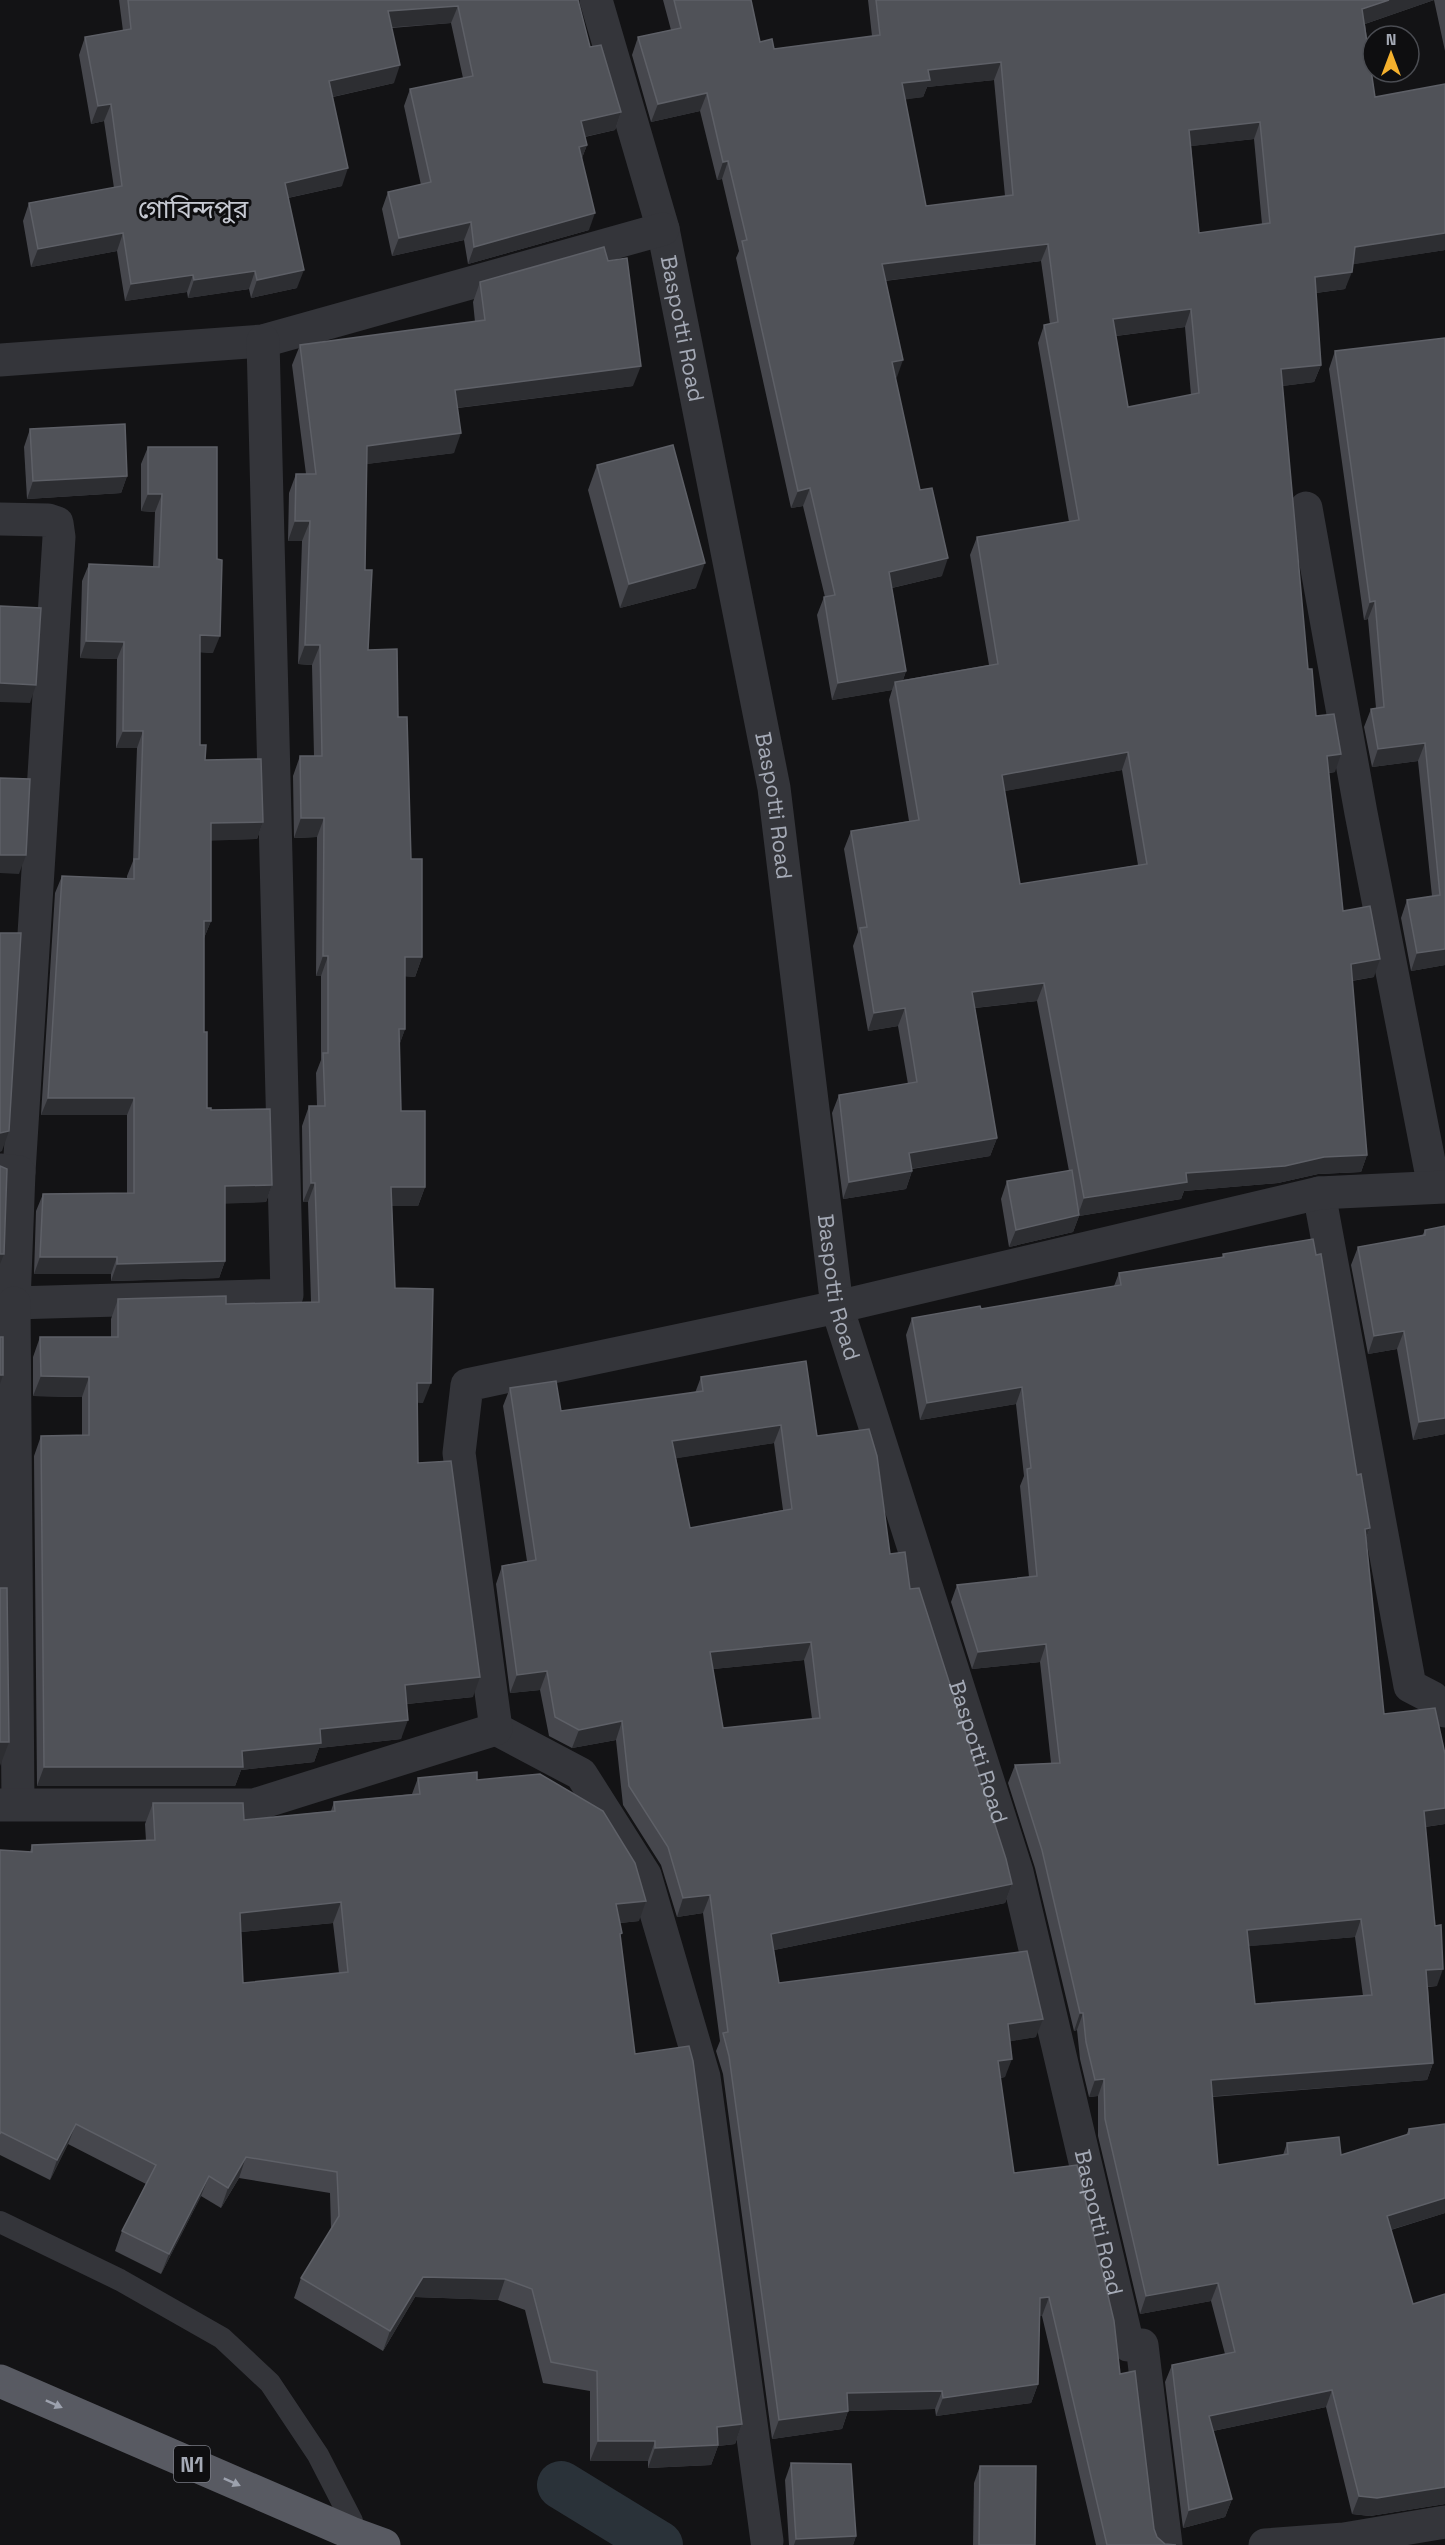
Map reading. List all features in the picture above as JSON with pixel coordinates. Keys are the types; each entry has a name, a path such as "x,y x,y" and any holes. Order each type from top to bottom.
{"highway":[{"name":"N1","path":"0,2380 351,2533 384,2545"}],"street":[{"name":"Baspotti Road","path":"596,0 663,229 774,788 837,1307 1017,1872 1128,2345 1142,2345 1166,2545"},
{"path":"0,360 263,341 663,229"},
{"path":"14,1303 287,1295 263,341"},
{"path":"496,1729 459,1453 467,1385 837,1307 1319,1193 1439,1187 1360,813 1306,508"},
{"path":"0,519 48,520 57,523 59,537 9,1171 14,1303 9,1804 254,1805 496,1729 581,1774 645,1875 704,2077 767,2541"},
{"path":"1319,1193 1410,1686 1433,1698 1445,1711"},
{"path":"1265,2545 1344,2539 1445,2522"}],"lane":[{"path":"0,2222 120,2280 222,2338 270,2383 312,2446 352,2521 351,2533"}],"building":[{"path":"128,0 578,0 590,47 601,45 621,112 581,121 587,145 579,147 595,213 474,247 471,222 399,238 388,192 431,182 410,89 473,76 458,6 388,11 400,65 329,81 348,168 285,183 304,270 257,280 255,271 194,280 193,275 131,284 123,233 38,249 29,203 122,186 111,104 98,106 85,37 131,29"},
{"path":"674,0 751,0 760,42 772,39 774,49 880,35 876,0 1389,0 1362,9 1364,24 1361,24 1361,84 1373,84 1375,97 1445,84 1445,233 1355,247 1352,272 1315,277 1321,365 1281,369 1308,669 1312,669 1316,716 1334,714 1341,754 1327,756 1343,911 1370,906 1380,959 1351,964 1367,1155 1324,1157 1285,1166 1186,1173 1187,1182 1084,1198 1044,983 972,992 997,1138 909,1153 912,1171 849,1182 839,1095 917,1082 905,1008 874,1013 860,928 867,927 851,831 919,820 895,682 998,664 977,537 1079,520 1044,325 1058,322 1048,244 882,264 903,360 892,362 920,490 932,488 948,558 889,572 906,671 838,683 824,597 835,595 810,488 798,491 742,241 747,240 728,161 723,162 707,93 658,104 638,37 681,28","holes":["1001,62 1013,195 926,206 902,83 930,80 928,70","1260,122 1270,223 1199,233 1189,130","1191,309 1199,393 1128,407 1113,319","1128,752 1147,864 1020,884 1002,775"]},
{"path":"604,247 608,261 627,258 641,366 455,390 461,433 367,446 365,570 372,570 368,650 397,649 398,717 407,717 411,859 422,859 422,957 405,957 405,1029 399,1029 401,1111 425,1111 425,1187 391,1187 395,1288 433,1289 431,1383 417,1383 418,1463 451,1461 480,1677 405,1685 408,1720 320,1729 321,1743 242,1751 243,1767 44,1767 41,1436 89,1435 89,1377 41,1376 40,1337 118,1337 118,1299 226,1296 226,1304 319,1302 315,1183 311,1183 309,1106 325,1106 323,1053 328,1053 328,956 323,956 324,818 301,818 300,756 322,756 320,645 305,645 310,521 295,521 296,474 316,474 300,345 485,320 480,282"},
{"path":"1445,338 1445,949 1417,953 1407,900 1440,895 1425,743 1378,749 1371,709 1384,707 1375,601 1370,602 1335,351"},
{"path":"125,424 127,476 33,481 30,429"},
{"path":"673,445 705,563 629,584 597,465"},
{"path":"148,447 217,447 217,559 222,560 220,636 200,635 200,745 206,745 205,760 261,759 263,822 211,823 211,921 204,921 207,1108 211,1110 270,1109 272,1185 225,1186 225,1261 117,1264 117,1257 40,1257 43,1194 134,1193 134,1098 48,1098 62,876 134,879 134,859 139,859 143,731 123,731 124,642 86,641 89,564 159,567 162,494 148,494"},
{"path":"0,606 41,608 36,685 0,683"},
{"path":"0,778 30,779 26,855 0,855"},
{"path":"0,933 21,933 9,1131 0,1133"},
{"path":"0,1166 7,1169 4,1254 0,1254"},
{"path":"1072,1170 1079,1215 1016,1230 1007,1181"},
{"path":"1445,1226 1445,1418 1419,1422 1404,1331 1374,1336 1358,1247 1425,1235 1425,1230"},
{"path":"1313,1239 1316,1255 1321,1254 1357,1475 1361,1474 1370,1528 1365,1529 1384,1714 1435,1708 1445,1754 1445,1808 1424,1811 1435,1926 1441,1925 1443,1969 1426,1970 1433,2063 1211,2080 1218,2165 1288,2154 1287,2143 1339,2137 1341,2155 1409,2134 1409,2129 1445,2124 1445,2198 1387,2216 1413,2304 1445,2294 1445,2487 1377,2498 1359,2496 1332,2390 1209,2416 1232,2499 1189,2510 1172,2365 1235,2352 1218,2283 1146,2296 1105,2119 1104,2079 1095,2080 1086,2042 1083,2013 1080,2013 1042,1850 1015,1765 1060,1763 1046,1644 978,1652 957,1585 1037,1576 1027,1469 1031,1468 1022,1387 927,1403 912,1318 980,1306 981,1309 1121,1285 1119,1273 1224,1257 1223,1254","holes":["1361,1919 1372,1995 1255,2004 1247,1930"]},
{"path":"0,1337 3,1337 3,1375 0,1375"},
{"path":"806,1361 817,1436 869,1429 877,1456 890,1554 905,1552 910,1589 919,1588 1012,1884 771,1934 779,1983 1027,1951 1043,2019 1008,2024 1012,2059 998,2061 1014,2173 1077,2165 1114,2321 1120,2374 1135,2371 1154,2529 1157,2537 1165,2544 1176,2545 1107,2545 1049,2297 1040,2298 1038,2384 943,2398 942,2391 847,2393 848,2411 779,2420 729,2056 723,2033 728,2032 710,1895 683,1898 668,1847 629,1786 622,1721 579,1730 555,1717 547,1671 517,1675 502,1566 536,1560 510,1388 556,1381 561,1411 703,1391 701,1377","holes":["781,1425 792,1509 690,1528 672,1441","811,1642 820,1718 723,1728 710,1652"]},
{"path":"0,1588 7,1588 9,1742 0,1742"},
{"path":"477,1772 477,1780 540,1774 603,1811 635,1863 646,1901 616,1904 622,1933 620,1934 635,2054 689,2046 693,2061 742,2424 717,2427 718,2445 655,2448 655,2441 598,2441 597,2371 551,2362 532,2289 505,2279 423,2277 390,2331 301,2278 339,2216 337,2172 246,2157 228,2188 209,2176 169,2254 122,2231 156,2165 76,2124 57,2160 1,2132 0,2134 0,1850 32,1852 32,1845 155,1840 153,1803 243,1803 244,1820 335,1811 334,1802 420,1794 418,1778","holes":["341,1902 348,1972 243,1983 240,1913"]},
{"path":"791,2463 851,2464 856,2536 796,2539"},
{"path":"980,2466 1036,2466 1035,2545 979,2545"}],"waterway":[{"path":"561,2485 659,2545"}],"district":[{"name":"গোবিন্দপুর","path":"193,209"}]}
